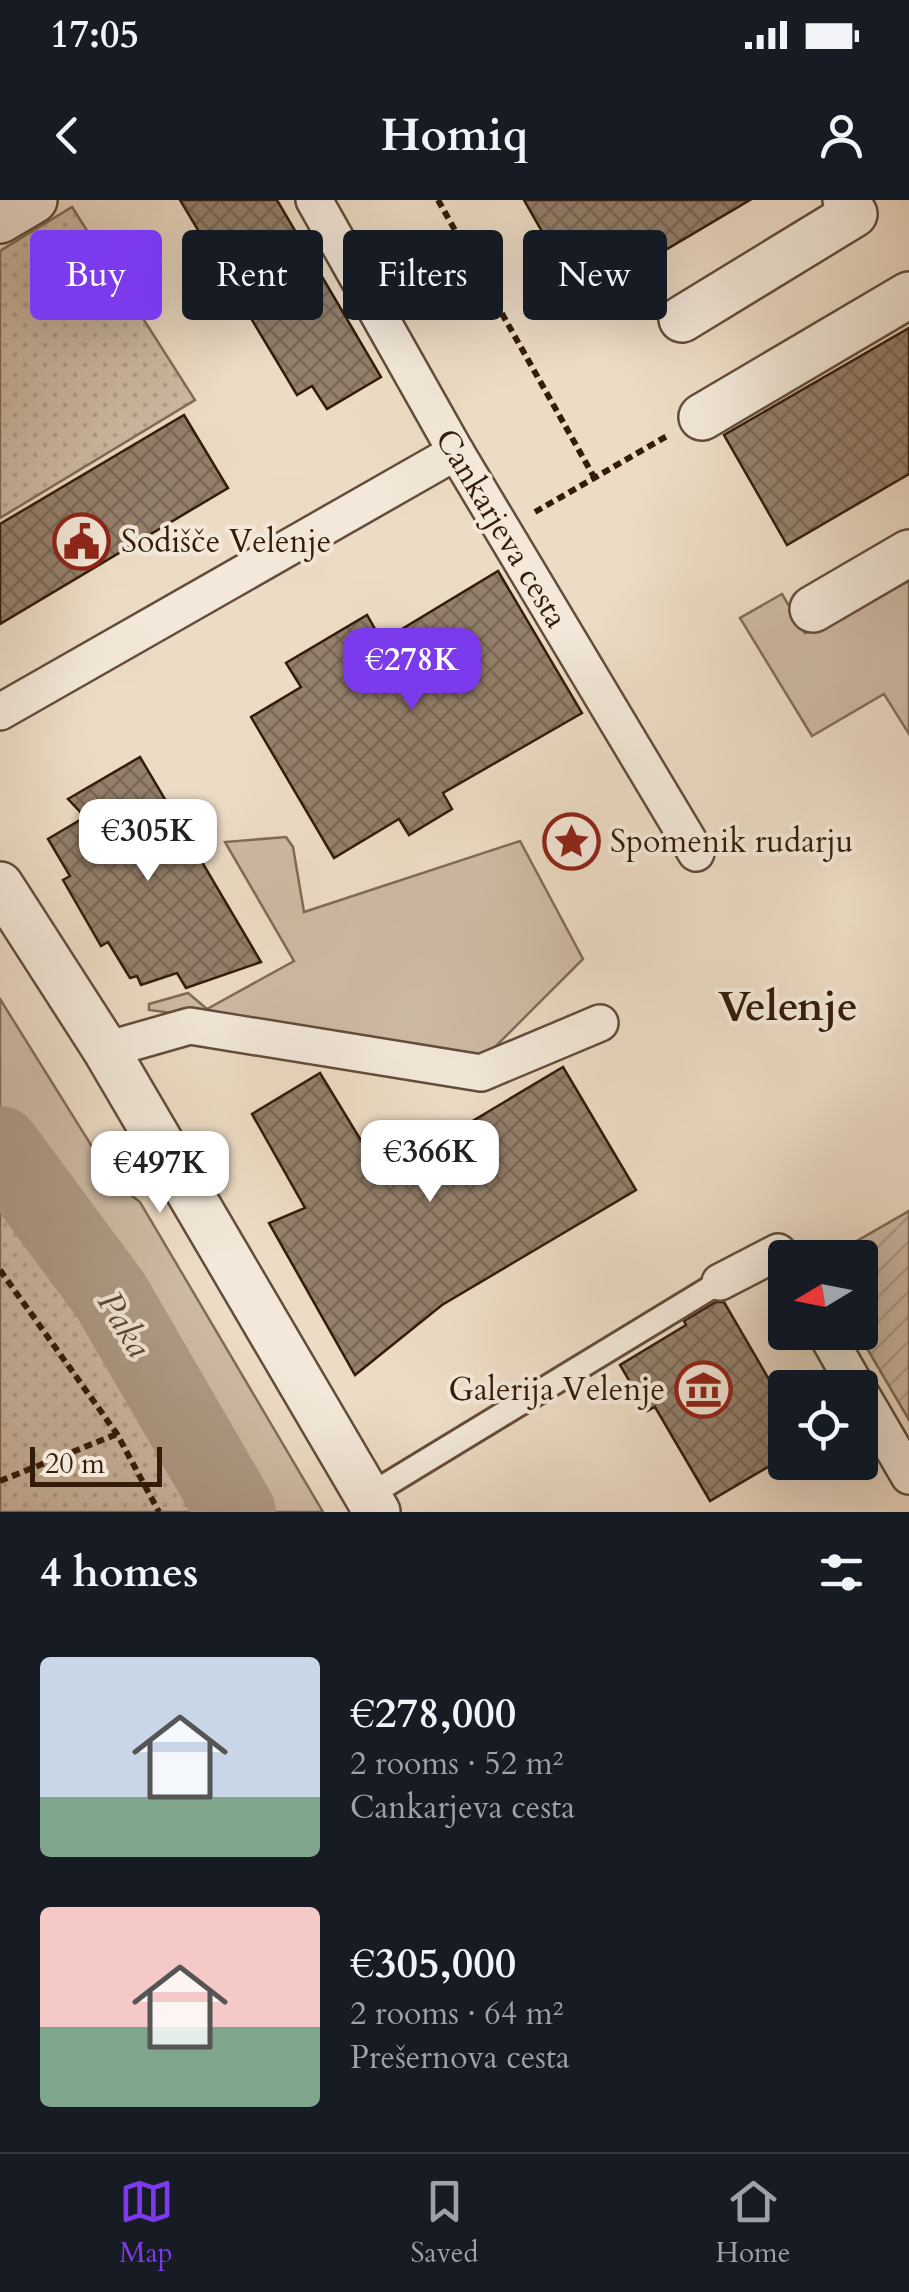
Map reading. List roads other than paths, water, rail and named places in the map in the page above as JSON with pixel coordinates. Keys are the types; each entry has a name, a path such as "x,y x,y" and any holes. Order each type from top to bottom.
{"street":[{"path":"0,220 34,200"},
{"name":"Cankarjeva cesta","path":"314,200 456,452 696,853"},
{"path":"682,318 854,214 846,200"},
{"path":"702,417 909,294"},
{"path":"0,712 456,452"},
{"path":"813,609 909,554"},
{"path":"0,886 106,1050 372,1504"},
{"path":"106,1050 190,1026 481,1072 600,1023"},
{"path":"720,1282 768,1257"},
{"path":"878,1423 909,1476"}],"lane":[{"path":"372,1504 720,1282"}],"waterway":[{"name":"Paka","path":"0,1146 111,1296 236,1512"}],"place":[{"name":"Sodišče Velenje","path":"82,541"},
{"name":"Spomenik rudarju","path":"571,841"},
{"name":"Galerija Velenje","path":"704,1389"}],"district":[{"name":"Velenje","path":"788,1005"}]}
